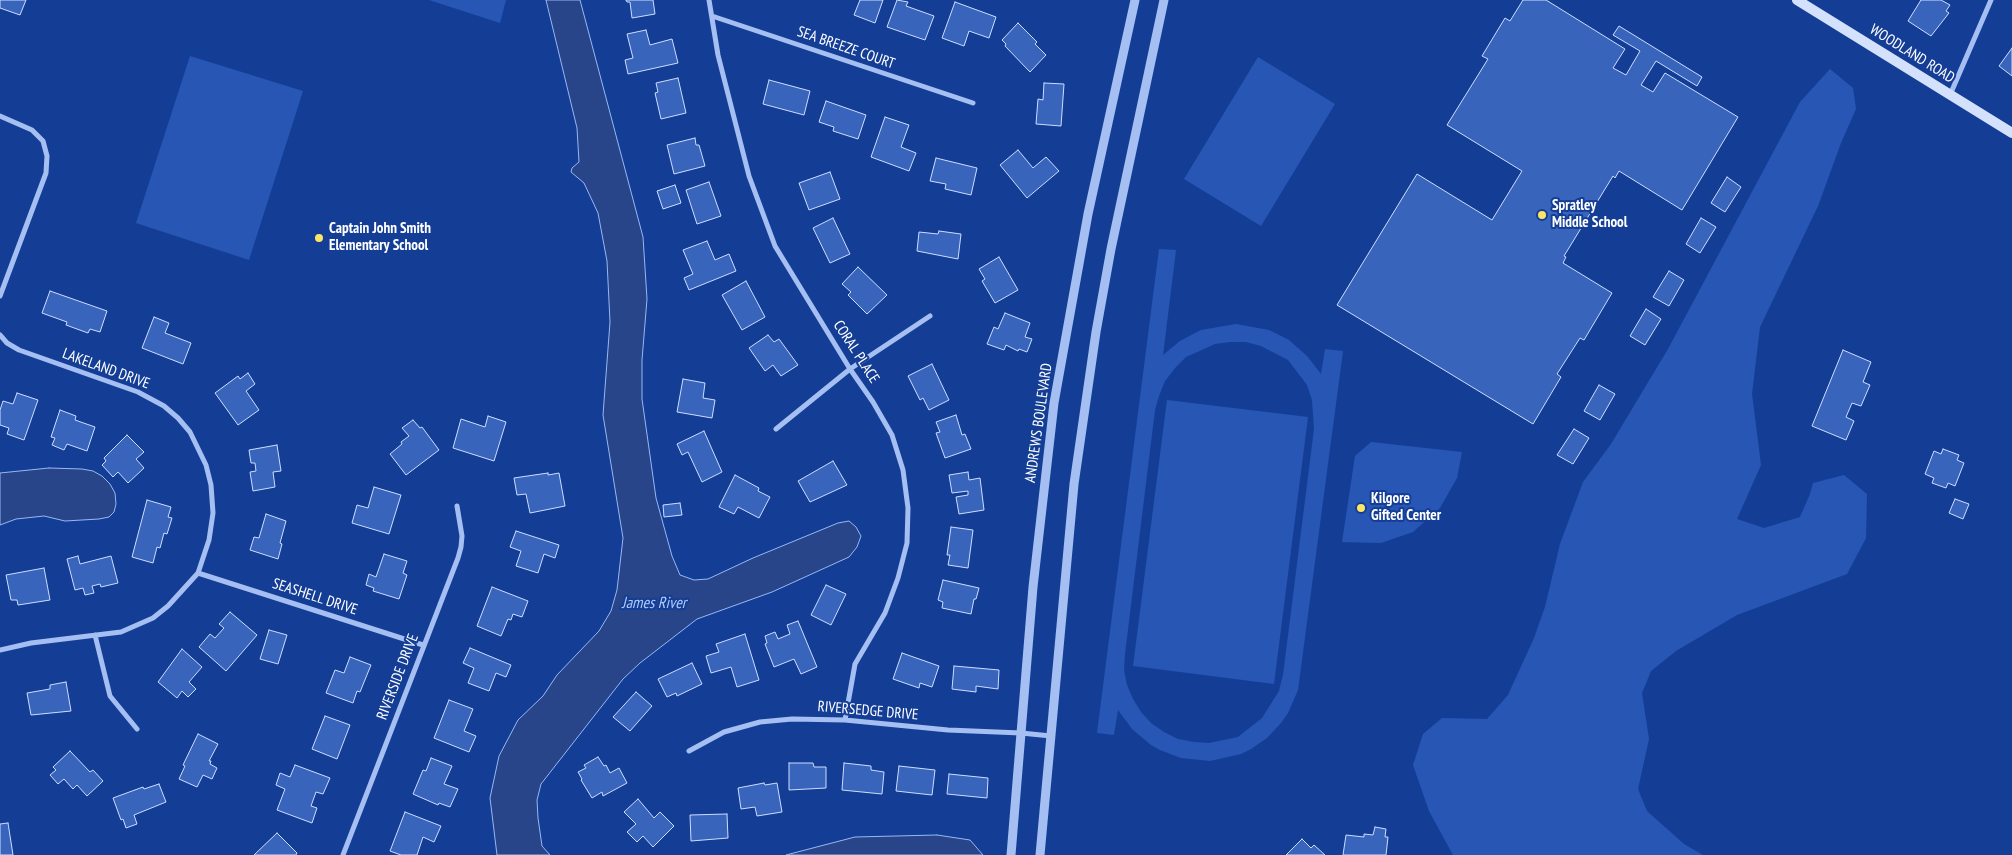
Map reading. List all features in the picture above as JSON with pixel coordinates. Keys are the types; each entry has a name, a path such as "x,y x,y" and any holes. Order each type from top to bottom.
{"main road":[{"name":"WOODLAND ROAD","path":"1797,0 2012,133"}],"street":[{"name":"CORAL PLACE","path":"709,0 718,54 749,176 775,246 892,435 903,470 908,508 907,543 898,578 885,613 855,664 845,720"},
{"name":"ANDREWS BOULEVARD","path":"1011,855 1034,587 1054,403 1088,214 1134,0"},
{"path":"1040,855 1074,484 1096,332 1130,156 1164,0"},
{"path":"1950,96 1991,0"},
{"name":"SEA BREEZE COURT","path":"712,16 972,103"},
{"path":"0,116 32,130 42,141 47,156 46,173 0,296"},
{"path":"776,429 850,369 930,316"},
{"name":"LAKELAND DRIVE","path":"0,335 7,343 19,350 151,398 178,418 190,432 206,465 212,485 213,513 209,540 198,573 168,606 152,618 122,632 31,642 0,650"},
{"name":"RIVERSIDE DRIVE","path":"343,855 461,547 462,536 457,506"},
{"name":"SEASHELL DRIVE","path":"198,573 424,645"},
{"path":"95,635 110,696 137,730"},
{"name":"RIVERSEDGE DRIVE","path":"688,751 724,732 760,722 792,719 845,720 948,730 1051,736"}],"shaded area":[{"path":"429,0 506,0 500,23"},
{"path":"190,56 303,91 249,260 136,223"},
{"path":"1258,57 1335,104 1261,226 1184,179"},
{"path":"1830,69 1853,88 1856,109 1841,143 1818,206 1760,327 1752,394 1761,465 1737,519 1764,528 1800,517 1813,483 1844,475 1867,494 1866,538 1847,574 1737,615 1676,651 1651,671 1642,693 1649,739 1638,789 1647,811 1684,844 1703,855 1453,855 1429,811 1413,765 1423,734 1442,718 1487,719 1508,695 1534,638 1545,607 1560,544 1583,482 1611,444 1668,349 1800,102"},
{"path":"1159,249 1176,250 1163,355 1180,341 1201,330 1236,324 1269,330 1289,340 1307,356 1321,374 1325,349 1343,351 1298,690 1288,713 1267,738 1241,754 1210,761 1181,758 1160,750 1132,729 1118,710 1114,735 1097,733","holes":["1246,342 1261,346 1288,360 1307,385 1312,400 1314,429 1283,675 1279,691 1262,718 1238,737 1209,743 1194,742 1178,739 1151,723 1133,699 1127,685 1124,670 1155,410 1165,381 1186,357 1215,344"]},
{"path":"1167,400 1308,417 1274,684 1133,666"},
{"path":"1371,442 1462,452 1457,478 1440,508 1413,532 1381,543 1342,542 1355,456"}],"water":[{"name":"James River","path":"546,0 580,0 643,237 647,299 642,360 642,399 656,498 672,556 680,575 694,580 708,579 838,523 849,521 856,527 861,536 857,547 849,557 772,592 697,619 640,663 623,679 541,784 537,800 538,818 542,846 550,855 497,855 490,798 499,756 518,720 543,696 557,675 599,631 611,611 617,590 623,538 603,415 610,322 607,261 598,213 584,183 571,172 572,168 579,162 577,128"},
{"path":"49,468 82,469 93,471 102,476 115,493 116,504 114,512 109,517 99,519 65,521 44,516 16,519 0,525 0,473"},
{"path":"937,835 970,840 983,855 786,855 855,837"}],"building":[{"path":"0,0 26,0 20,15 0,8"},
{"path":"626,0 653,0 655,14 632,18 630,2"},
{"path":"860,0 883,0 875,23 854,15"},
{"path":"897,0 908,2 906,6 934,16 925,40 887,27"},
{"name":"Spratley Middle School","path":"1523,0 1546,0 1625,49 1613,68 1626,75 1640,51 1613,35 1619,26 1702,77 1697,86 1656,61 1641,85 1653,92 1665,73 1738,117 1682,210 1619,171 1615,178 1613,176 1564,256 1566,257 1563,263 1612,293 1584,340 1580,338 1557,374 1561,377 1533,424 1337,305 1417,174 1492,220 1522,171 1447,125 1488,59 1482,56 1505,18 1510,21"},
{"path":"1921,0 1941,0 1950,5 1946,11 1949,13 1931,36 1908,21"},
{"path":"955,2 996,17 989,38 969,31 964,46 942,38"},
{"path":"1018,23 1037,42 1035,44 1046,55 1030,72 1005,46 1006,44 1002,40"},
{"path":"646,30 650,45 672,39 678,63 628,74 625,60 633,58 627,34"},
{"path":"2012,48 2012,76 1999,66"},
{"path":"678,78 686,113 661,119 655,93 658,92 656,83"},
{"path":"769,80 810,91 804,115 763,104"},
{"path":"1044,83 1064,84 1061,126 1036,124 1038,99 1043,100"},
{"path":"826,101 866,115 858,139 833,131 834,127 819,122"},
{"path":"885,117 909,125 901,147 916,153 909,171 871,157"},
{"path":"695,138 705,166 674,174 667,145"},
{"path":"1018,150 1033,168 1046,157 1059,171 1027,198 1000,165"},
{"path":"936,158 977,168 971,195 945,189 946,184 930,181"},
{"path":"830,172 840,199 809,210 799,183"},
{"path":"1727,177 1741,187 1725,212 1711,203"},
{"path":"709,182 721,216 697,224 686,190"},
{"path":"675,185 681,203 663,209 657,191"},
{"path":"833,218 850,254 830,263 813,228"},
{"path":"1701,218 1716,227 1700,253 1686,244"},
{"path":"939,231 961,234 958,259 917,251 919,232 938,234"},
{"path":"707,241 715,260 729,254 736,271 689,290 684,278 693,274 683,250"},
{"path":"999,257 1018,290 995,303 982,281 985,279 979,269"},
{"path":"858,267 887,295 867,314 848,295 851,292 842,284"},
{"path":"1669,271 1684,280 1669,306 1653,297"},
{"path":"746,281 765,317 742,330 722,295"},
{"path":"50,291 107,311 100,332 90,329 88,333 66,325 67,322 42,313"},
{"path":"1646,309 1661,319 1645,345 1630,336"},
{"path":"1005,313 1030,323 1025,337 1032,339 1027,352 1019,349 1018,351 1006,345 1004,350 987,344 994,327 998,329"},
{"path":"154,317 169,323 165,333 191,343 183,364 142,348"},
{"path":"768,335 774,342 779,339 798,365 781,376 773,365 765,371 749,348"},
{"path":"1843,350 1871,362 1863,382 1870,385 1861,406 1852,403 1846,417 1854,421 1846,440 1812,426"},
{"path":"932,364 949,400 929,410 923,398 920,400 908,376"},
{"path":"248,373 255,384 246,391 259,410 238,425 215,393 238,376 240,379"},
{"path":"683,379 705,383 703,398 715,400 712,418 677,412"},
{"path":"1599,385 1615,394 1600,420 1584,411"},
{"path":"17,393 38,400 24,440 7,434 9,428 0,425 0,410 3,401 13,404"},
{"path":"60,410 76,416 75,420 95,427 87,451 67,444 64,450 52,445 55,438 51,437"},
{"path":"956,415 962,435 965,434 971,449 945,458 936,433 940,432 936,422"},
{"path":"488,416 506,422 494,461 453,448 461,419 485,427"},
{"path":"413,420 420,428 422,427 439,450 406,475 390,454 409,436 402,428"},
{"path":"1574,429 1589,438 1573,464 1557,455"},
{"path":"704,431 722,472 702,482 688,452 682,455 677,444"},
{"path":"127,435 144,452 136,459 144,468 128,483 118,472 113,477 102,465 106,461 104,458"},
{"path":"277,445 281,471 273,472 275,487 253,491 250,472 256,471 255,463 251,463 249,450"},
{"path":"1943,449 1959,455 1957,460 1964,463 1955,486 1948,483 1946,488 1932,483 1934,478 1925,474 1934,451 1941,454"},
{"path":"833,461 847,485 810,502 798,481"},
{"path":"968,472 969,480 980,478 984,510 959,514 956,497 968,495 968,491 952,493 949,475"},
{"path":"548,473 548,475 559,473 565,506 530,513 526,494 517,495 514,478"},
{"path":"735,475 759,488 758,491 770,497 759,518 738,507 734,514 719,507"},
{"path":"374,487 401,495 389,534 352,523 357,505 368,508"},
{"path":"1955,499 1969,504 1963,519 1949,513"},
{"path":"147,500 171,507 168,517 172,518 167,534 164,533 160,548 157,547 153,563 132,557"},
{"path":"680,503 682,515 664,517 663,505"},
{"path":"266,514 286,521 278,559 250,550 254,537 259,538"},
{"path":"951,527 973,530 968,568 948,565 950,555 947,555"},
{"path":"516,531 559,545 555,558 544,554 538,573 516,566 521,551 510,547"},
{"path":"384,554 407,561 403,573 407,575 399,599 373,591 374,588 366,585 369,574 376,577"},
{"path":"78,556 80,564 111,556 118,583 101,587 100,584 92,586 94,593 85,595 83,588 75,590 67,559"},
{"path":"44,568 50,600 18,605 17,600 11,600 6,575"},
{"path":"943,580 979,588 976,599 974,599 971,614 942,608 943,602 938,600"},
{"path":"826,585 846,594 831,625 811,615"},
{"path":"492,587 528,601 522,617 513,614 511,620 508,619 501,636 477,626"},
{"path":"230,612 257,635 226,671 199,647 210,634 215,638 224,628 219,624"},
{"path":"798,621 817,667 801,674 794,659 774,667 765,644 767,643 765,636 775,632 778,639 790,634 787,625"},
{"path":"269,630 287,635 278,664 260,659"},
{"path":"745,634 759,680 737,687 731,667 711,673 706,656 719,652 716,644"},
{"path":"470,648 511,665 506,677 496,673 489,691 468,683 474,668 463,663"},
{"path":"182,649 202,667 189,682 196,689 188,697 182,691 177,698 158,682"},
{"path":"902,653 939,666 932,687 920,683 919,688 893,679"},
{"path":"350,657 371,665 360,692 357,691 353,703 326,693 335,670 344,673"},
{"path":"692,663 702,684 677,696 676,693 667,697 658,679"},
{"path":"954,666 999,670 998,689 976,686 976,692 952,689"},
{"path":"66,682 71,711 31,715 27,693 50,689 50,685"},
{"path":"636,692 652,706 630,731 613,717"},
{"path":"449,700 473,709 464,731 476,736 469,752 434,738"},
{"path":"325,716 350,725 337,759 312,749"},
{"path":"198,734 218,744 209,761 211,761 210,764 217,768 212,779 203,775 197,787 179,779 185,766 183,765"},
{"path":"70,751 90,772 93,770 103,781 87,796 77,785 73,789 64,779 58,784 50,775 56,770 53,767"},
{"path":"598,757 604,766 606,765 610,773 619,768 627,783 603,796 602,792 592,798 578,772 586,768 584,765"},
{"path":"431,758 452,766 444,784 458,789 450,807 439,803 438,805 413,794 423,770 426,771"},
{"path":"789,763 813,763 814,767 826,767 826,788 789,790"},
{"path":"844,763 871,766 871,770 884,772 882,794 842,790"},
{"path":"295,765 330,778 323,794 316,792 311,806 317,808 312,823 277,810 285,789 276,785 280,773 290,777"},
{"path":"899,766 935,770 932,795 896,791"},
{"path":"949,774 988,778 987,798 947,794"},
{"path":"764,783 765,785 777,783 782,812 757,816 755,807 741,809 738,788"},
{"path":"159,784 166,802 134,815 137,824 126,828 113,798 143,787 144,789"},
{"path":"638,799 654,818 660,812 674,826 653,847 643,836 637,842 627,832 636,824 624,812"},
{"path":"405,812 441,826 434,842 423,837 417,855 401,855 390,851"},
{"path":"727,814 728,838 691,841 690,815"},
{"path":"8,823 13,855 0,855 0,824"},
{"path":"1375,827 1386,829 1385,837 1388,837 1386,855 1343,855 1346,835 1364,837 1364,834 1373,835"},
{"path":"277,833 297,853 296,855 254,855"},
{"path":"1302,839 1311,848 1314,845 1325,855 1286,855"}],"place":[{"name":"Spratley Middle School","path":"1542,215"},
{"name":"Captain John Smith Elementary School","path":"319,238"},
{"name":"Kilgore Gifted Center","path":"1361,508"}]}
